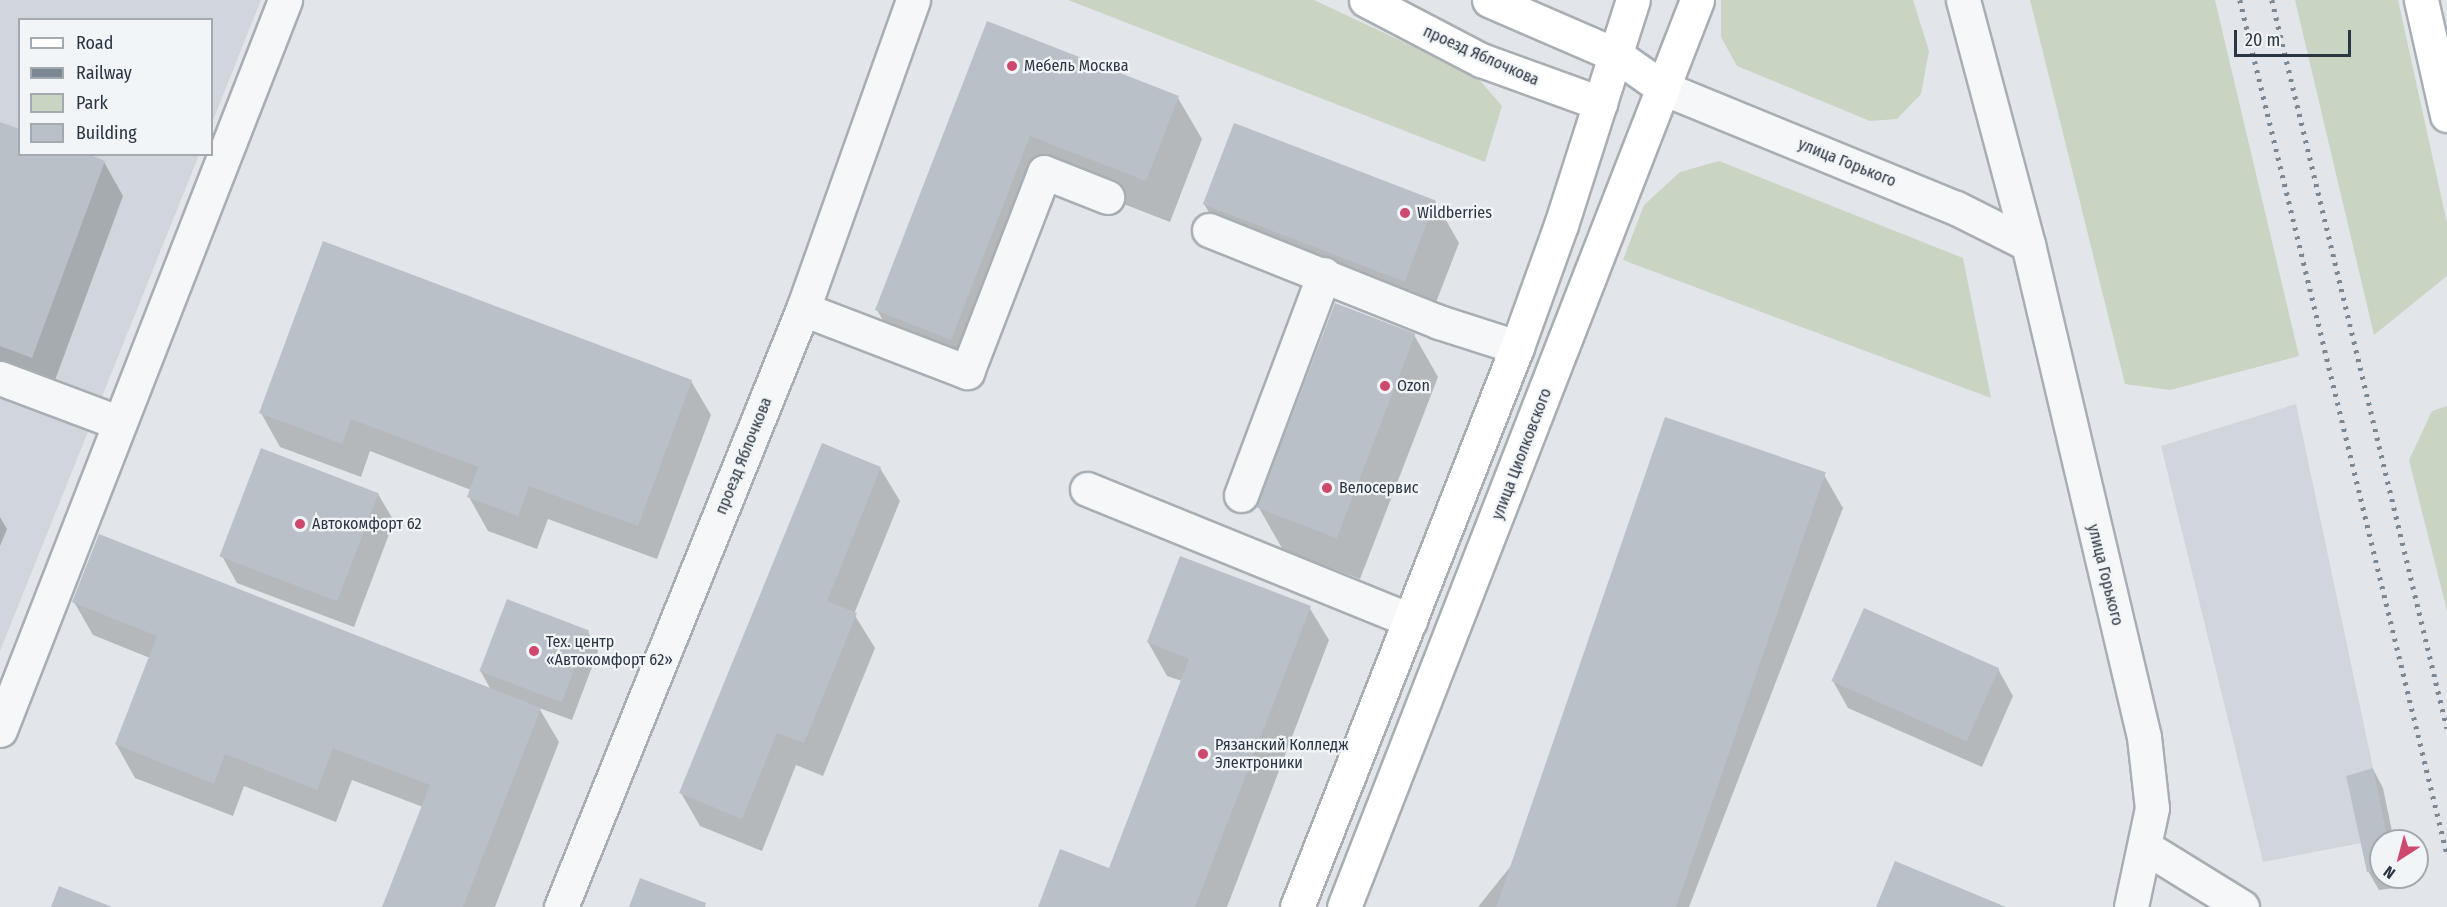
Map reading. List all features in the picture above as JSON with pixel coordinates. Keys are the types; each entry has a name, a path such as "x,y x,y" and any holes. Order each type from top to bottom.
{"main road":[{"name":"проезд Яблочкова","path":"1366,0 1481,60 1600,103"},
{"path":"1489,0 1616,55 1663,88"},
{"path":"1297,907 1517,347 1633,0"},
{"name":"улица Циолковского","path":"1344,907 1697,0"},
{"path":"2421,0 2447,115"},
{"path":"1600,103 1663,88"}],"street":[{"path":"3,713 120,423 285,0"},
{"name":"проезд Яблочкова","path":"561,907 803,309 881,81 913,0"},
{"name":"улица Горького","path":"1963,0 2028,244 2144,737 2152,808 2131,907"},
{"name":"улица Горького","path":"1663,88 1956,208 2028,244"},
{"path":"803,309 967,372 1044,172 1107,197"},
{"path":"1209,231 1324,274 1439,322 1517,347"},
{"path":"1241,495 1324,274"},
{"path":"0,378 120,423"},
{"path":"1087,489 1410,620"},
{"path":"2145,847 2242,907"}],"shaded area":[{"path":"0,0 261,0 213,120 213,18 18,18 18,156 199,156 0,651"},
{"path":"2296,404 2373,768 2346,776 2361,843 2263,862 2161,446"}],"green space":[{"path":"1068,0 1314,0 1476,76 1502,106 1485,162"},
{"path":"1721,0 1913,0 1929,51 1921,94 1897,119 1870,121 1737,66 1721,37"},
{"path":"2030,0 2215,0 2299,356 2170,390 2125,384"},
{"path":"2295,0 2398,0 2447,223 2447,276 2374,335"},
{"path":"1719,161 1963,258 1991,398 1623,260 1644,205 1680,172"},
{"path":"2447,406 2447,611 2409,460 2432,411"}],"building":[{"path":"987,21 1179,96 1146,181 1030,136 951,340 875,310"},
{"path":"0,122 18,128 18,156 93,156 105,161 32,358 0,346"},
{"path":"1234,123 1436,200 1404,282 1203,204"},
{"path":"323,241 692,380 638,526 529,486 518,516 467,497 478,467 351,419 342,444 259,413"},
{"path":"1335,303 1415,334 1337,538 1257,507"},
{"path":"1665,417 1826,472 1676,907 1496,907"},
{"path":"822,443 881,467 827,601 857,613 804,743 777,733 742,819 679,793"},
{"name":"Автокомфорт 62","path":"261,448 379,493 337,601 219,556"},
{"path":"99,534 541,708 463,907 382,907 430,785 333,748 317,790 225,754 214,784 115,744 157,636 72,602"},
{"name":"Рязанский Колледж Электроники","path":"1180,556 1311,606 1195,907 1038,907 1060,849 1109,868 1189,659 1147,642"},
{"name":"Тех. центр «Автокомфорт 62»","path":"507,599 589,631 562,702 479,671"},
{"path":"1864,608 1999,668 1967,741 1831,681"},
{"path":"2373,768 2386,829 2369,829 2369,872 2367,872 2346,776"},
{"path":"1895,861 2006,907 1876,907"},
{"path":"640,878 706,903 705,907 629,907"},
{"path":"59,886 112,907 51,907"}],"railway":[{"path":"2240,0 2447,854"},
{"path":"2272,0 2447,728"}],"place":[{"name":"Мебель Москва","path":"1012,66"},
{"name":"Wildberries","path":"1405,213"},
{"name":"Ozon","path":"1385,386"},
{"name":"Велосервис","path":"1327,488"},
{"name":"Автокомфорт 62","path":"300,524"},
{"name":"Тех. центр «Автокомфорт 62»","path":"534,651"},
{"name":"Рязанский Колледж Электроники","path":"1203,754"}]}
